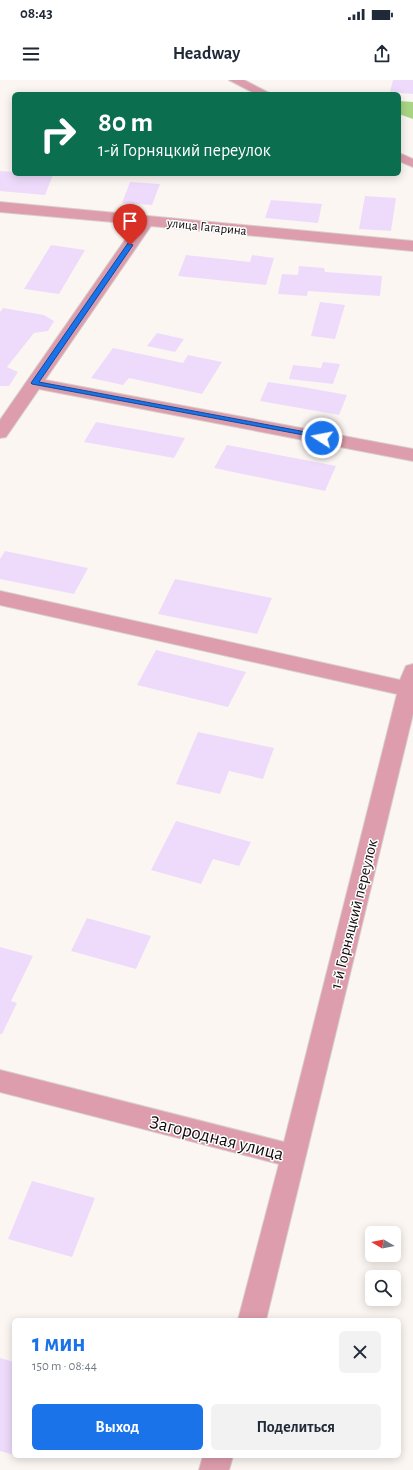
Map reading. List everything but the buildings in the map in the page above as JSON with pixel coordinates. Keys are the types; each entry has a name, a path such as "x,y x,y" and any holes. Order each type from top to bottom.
{"street":[{"name":"улица Гагарина","path":"0,206 413,246"},
{"path":"0,433 147,220"},
{"path":"34,383 413,455"},
{"path":"0,598 411,680"},
{"name":"1-й Горняцкий переулок","path":"294,1156 411,680"},
{"name":"Загородная улица","path":"0,1081 294,1156 253,1318"},
{"path":"214,1470 217,1458"}],"lane":[{"path":"235,80 261,92"},
{"path":"401,158 413,163"}],"green space":[{"path":"401,101 413,102 413,119 401,115"}],"route":[{"path":"130,245 34,383 322,438"}]}
